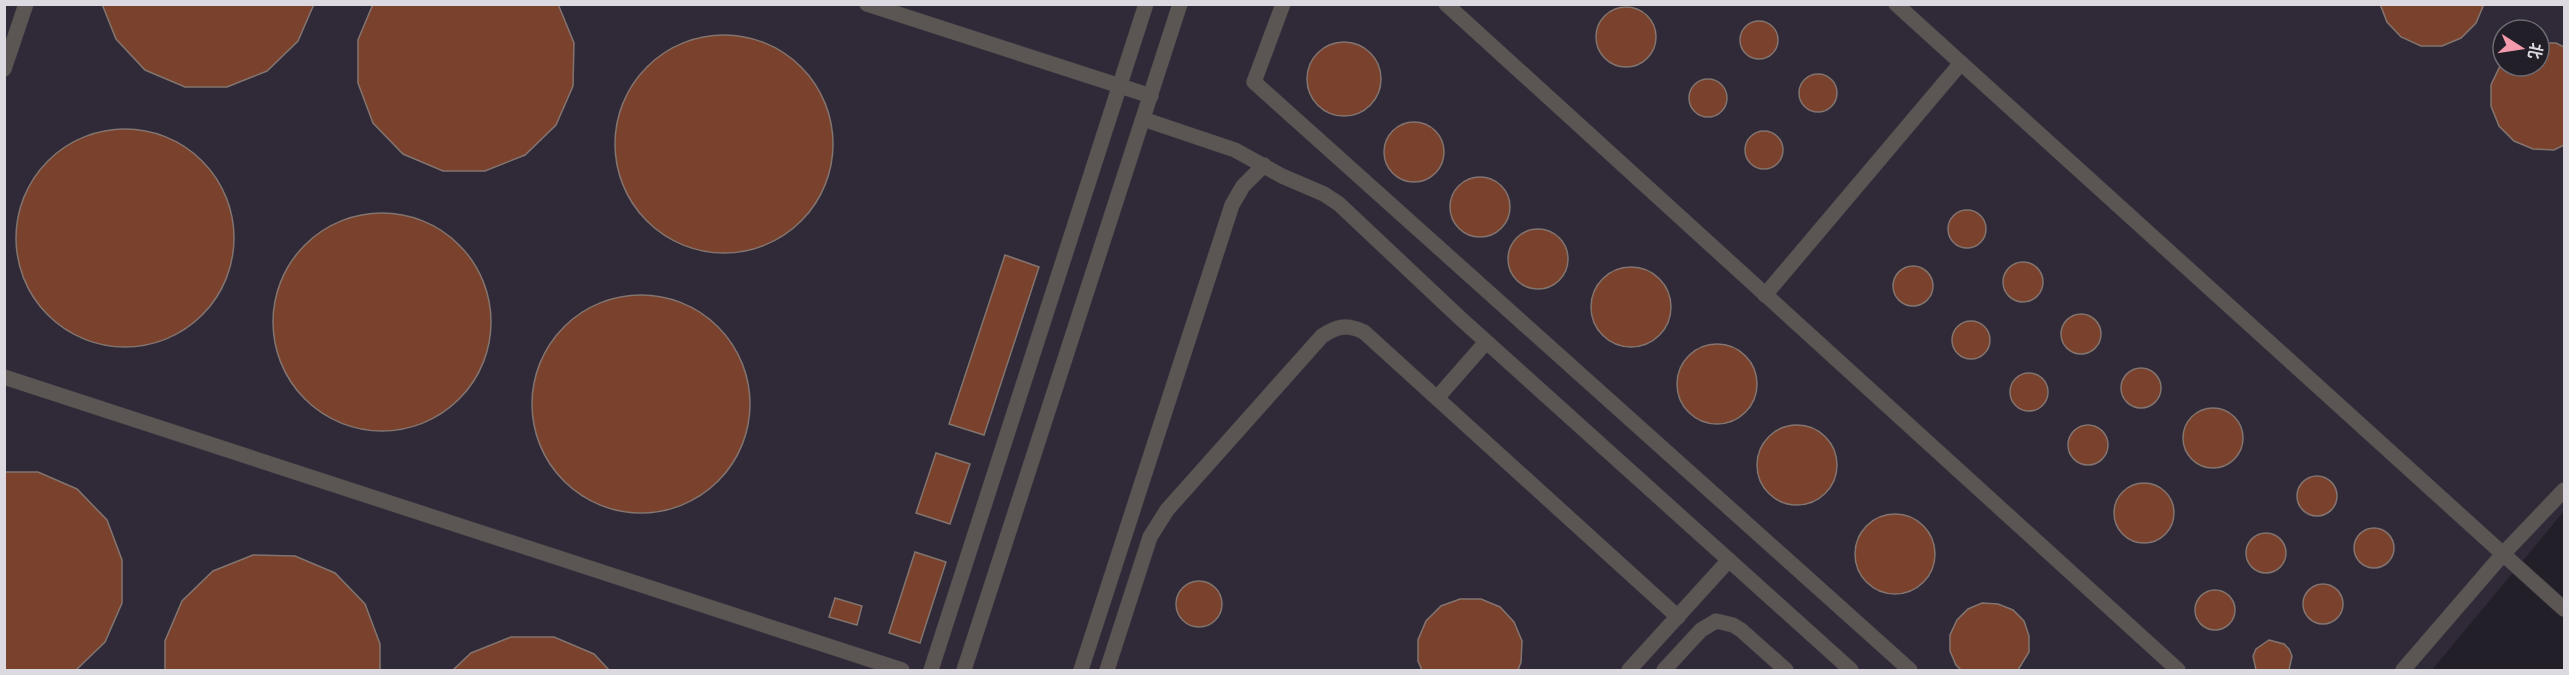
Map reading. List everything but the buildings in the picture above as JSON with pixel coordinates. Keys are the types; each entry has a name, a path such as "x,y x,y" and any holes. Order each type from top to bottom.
{"lane":[{"path":"4,69 26,4"},
{"path":"867,4 1150,96"},
{"path":"931,670 1146,4"},
{"path":"964,670 1180,4"},
{"path":"1283,4 1254,82 1910,670"},
{"path":"1446,4 2178,670"},
{"path":"1896,4 2565,609"},
{"path":"1765,295 1961,63"},
{"path":"1143,119 1235,150 1282,176 1324,194 1339,204 1486,342 1851,670"},
{"path":"1082,670 1232,205 1243,186 1264,165"},
{"path":"1107,670 1150,537 1156,525 1322,336 1343,326 1364,332 1678,617"},
{"path":"1437,398 1486,342"},
{"path":"4,377 902,670"},
{"path":"2403,670 2502,554 2565,490"},
{"path":"1629,670 1729,560"},
{"path":"1664,670 1701,630 1716,621 1733,625 1741,630 1786,670"}],"shaded area":[{"path":"4,5 2564,5 2564,511 2432,670 5,670"}]}
